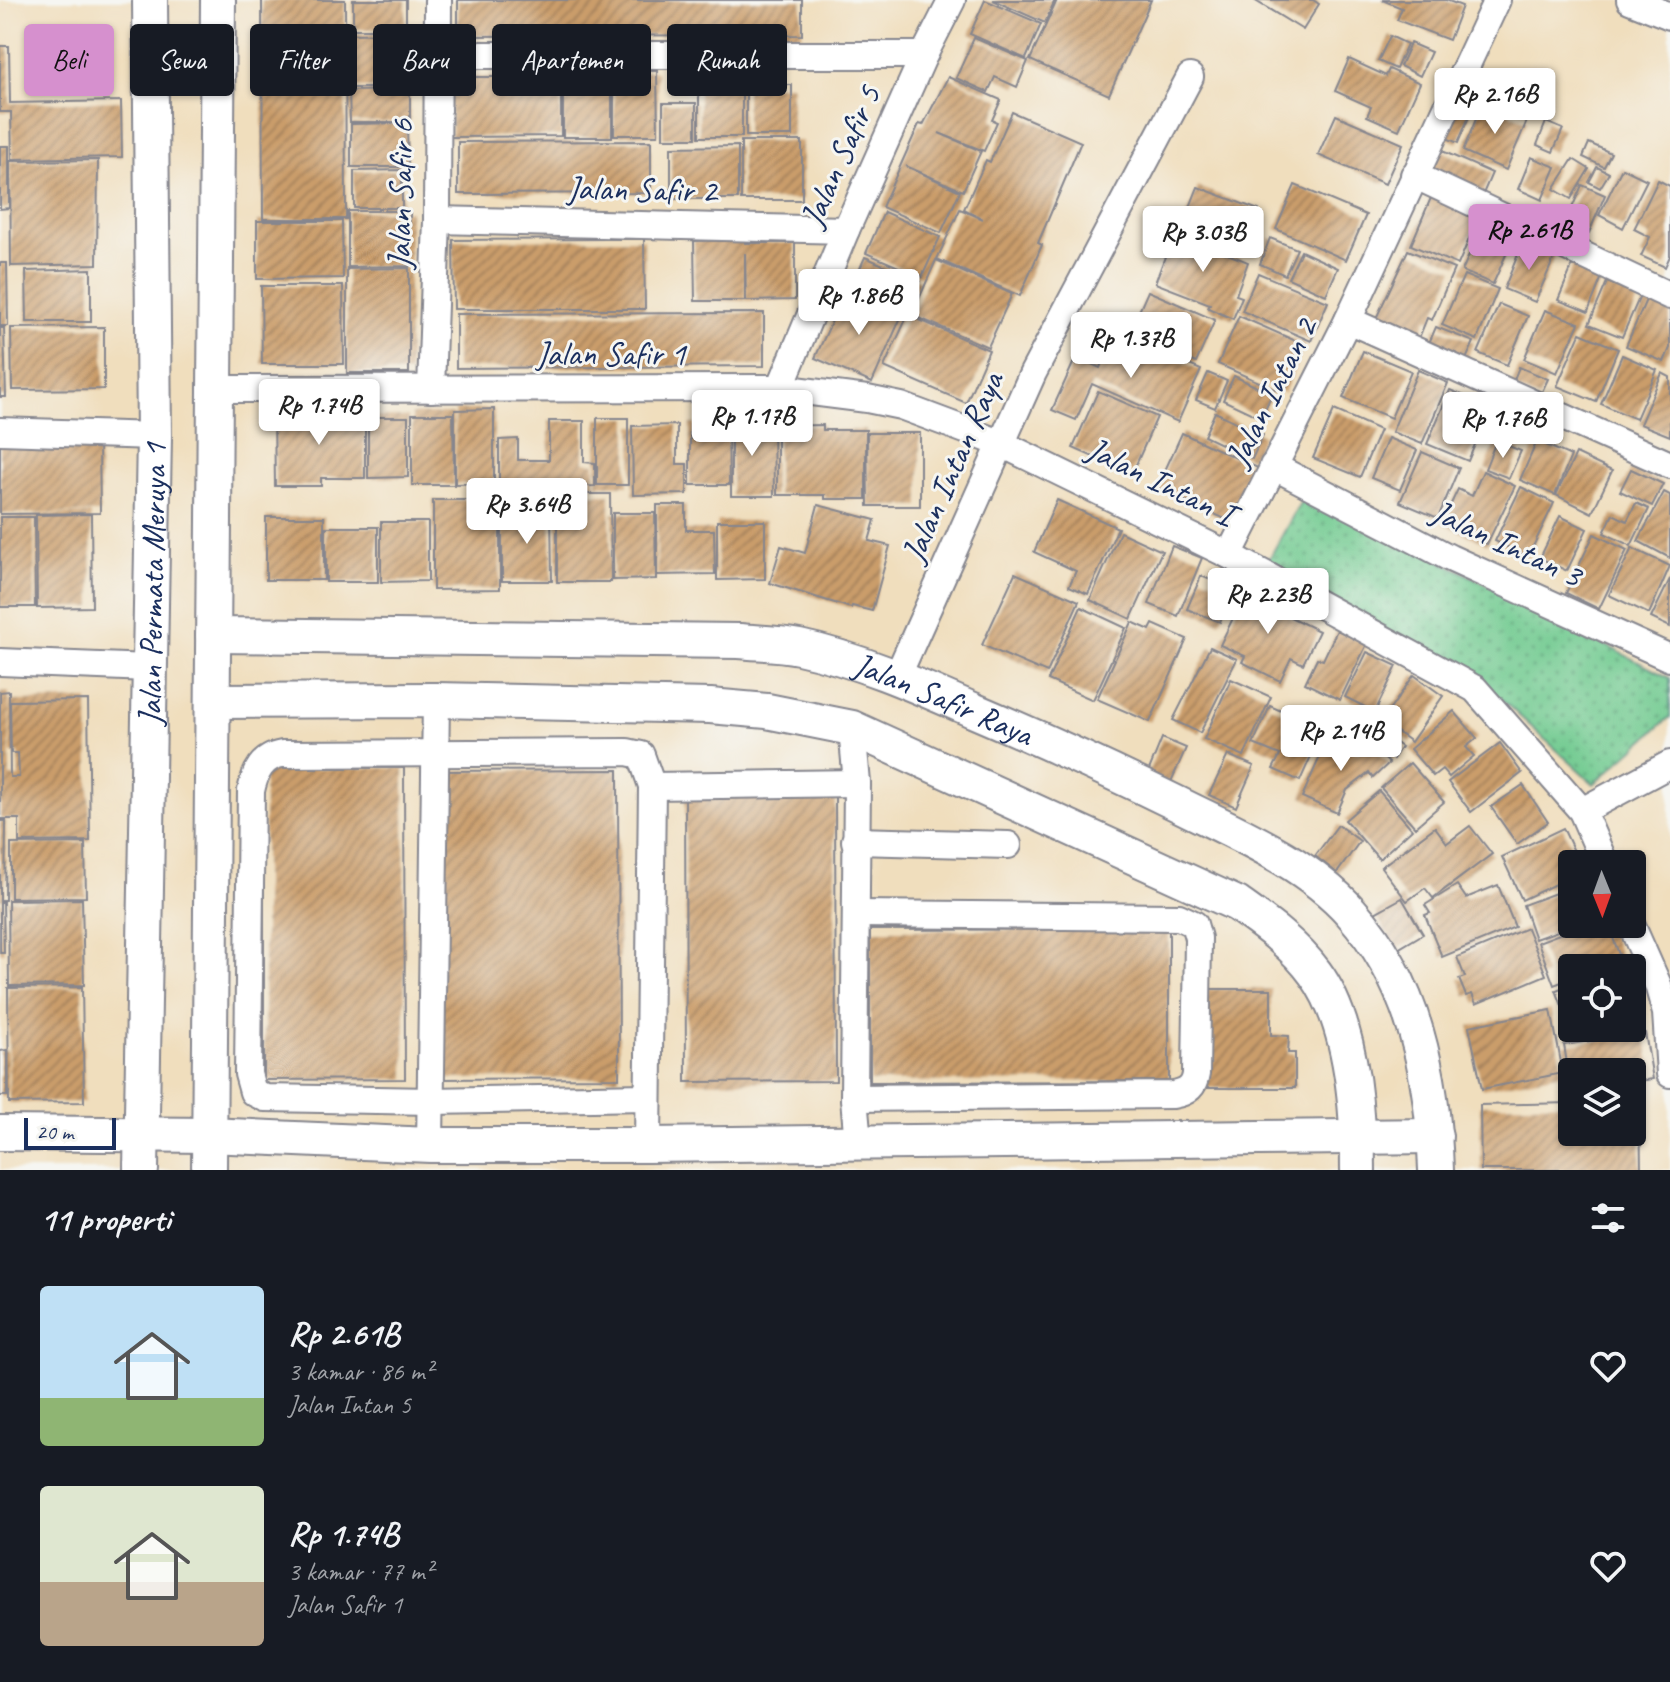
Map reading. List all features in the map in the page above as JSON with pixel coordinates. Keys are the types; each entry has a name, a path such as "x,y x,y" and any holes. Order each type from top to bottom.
{"street":[{"name":"Jalan Permata Meruya 1","path":"141,1170 154,436 150,0"},
{"name":"Jalan Permata Meruya 1","path":"209,1170 218,0"},
{"name":"Jalan Safir 6","path":"438,0 438,24"},
{"name":"Jalan Safir 5","path":"780,388 846,230 924,55 952,0"},
{"name":"Jalan Intan 2","path":"1229,555 1348,320 1497,0"},
{"path":"1630,0 1670,16"},
{"path":"476,55 924,55"},
{"name":"Jalan Intan Raya","path":"897,677 1033,373 1190,77"},
{"name":"Jalan Safir 6","path":"431,389 437,220 437,96"},
{"path":"1414,175 1670,296"},
{"name":"Jalan Safir 2","path":"437,220 846,230"},
{"path":"1348,320 1670,465"},
{"name":"Jalan Safir 1","path":"215,389 780,388 901,406 1000,443"},
{"path":"0,431 154,436"},
{"name":"Jalan Intan I","path":"1000,443 1229,555 1475,689 1582,811 1599,850"},
{"name":"Jalan Intan 3","path":"1273,466 1450,558 1670,658"},
{"name":"Jalan Safir Raya","path":"213,635 739,641 799,647 897,677 1099,764 1279,855 1318,881 1351,912 1369,936 1403,995 1422,1048 1434,1112 1436,1170"},
{"path":"0,662 149,668"},
{"path":"430,1145 436,700"},
{"name":"Jalan Safir Raya","path":"213,701 436,700 710,706 767,711 852,728 1237,904 1275,931 1317,975 1331,1000 1343,1036 1358,1153"},
{"path":"852,728 857,783 854,1098 858,1143"},
{"path":"646,1097 432,1101 265,1098 253,1092 248,1074 251,791 265,760 282,754 627,752 641,755 652,786 646,1097 648,1145"},
{"path":"1582,811 1670,764"},
{"path":"652,786 857,783"},
{"path":"855,841 1008,845"},
{"path":"854,1098 1173,1095 1185,1092 1194,1083 1196,1074 1198,938 1194,924 1179,917 857,914"},
{"path":"1637,938 1658,985 1666,1013 1670,1074"},
{"path":"0,1133 208,1135 430,1145 858,1143 1358,1153 1435,1136"}],"green space":[{"path":"1306,492 1670,678 1670,717 1594,784 1480,680 1264,568"}],"building":[{"path":"262,0 345,0 345,24 262,24"},
{"path":"353,0 406,0 406,24 373,24 373,29 357,29 357,24 353,24"},
{"path":"458,0 802,0 802,35 787,35 787,24 667,24 667,35 651,35 651,24 492,24 492,36 476,36 476,24 458,24"},
{"path":"985,0 1041,24 1026,59 970,34"},
{"path":"993,0 1055,0 1045,23"},
{"path":"1057,0 1151,0 1109,95 1030,60"},
{"path":"1254,0 1313,0 1319,4 1303,30"},
{"path":"1382,0 1446,0 1462,6 1449,40 1397,20 1402,8"},
{"path":"357,34 373,34 373,88 357,88"},
{"path":"1390,36 1407,44 1396,69 1378,61"},
{"path":"974,38 1028,61 1017,87 995,77 988,92 956,78"},
{"path":"1410,43 1431,52 1420,76 1400,66"},
{"path":"0,46 9,46 10,103 121,101 122,157 12,159 11,112 0,112"},
{"path":"1349,59 1386,76 1389,69 1420,83 1399,130 1367,116 1371,107 1335,91"},
{"path":"651,71 657,71 658,135 614,135 614,96 651,96"},
{"path":"476,77 492,77 492,96 561,96 561,136 451,137 450,96 476,96"},
{"path":"948,77 1001,100 992,120 997,122 984,151 939,133 981,151 963,191 906,166 960,191 941,233 882,207 919,124 923,125"},
{"path":"787,85 792,85 792,136 746,136 746,96 787,96"},
{"path":"357,91 373,91 373,96 410,96 410,122 350,122 349,96 357,96"},
{"path":"262,96 345,96 346,219 263,219"},
{"path":"563,96 612,96 612,137 563,137"},
{"path":"699,96 742,96 742,137 699,137"},
{"path":"1483,102 1527,121 1506,170 1463,151"},
{"path":"663,103 696,103 696,138 663,138"},
{"path":"1448,103 1471,112 1458,143 1435,133"},
{"path":"1012,112 1081,142 1038,243 1042,245 1020,296 937,259 960,209 983,219 964,209 986,160 990,162"},
{"path":"1336,115 1403,144 1385,184 1318,155"},
{"path":"1546,122 1563,129 1553,152 1537,145"},
{"path":"407,123 408,167 351,167 351,124"},
{"path":"651,141 651,193 458,194 458,142"},
{"path":"741,141 802,141 802,200 741,200"},
{"path":"1589,143 1611,153 1604,167 1583,157"},
{"path":"0,146 9,146 9,208 0,209"},
{"path":"738,146 738,199 671,199 671,147"},
{"path":"1440,150 1492,173 1483,194 1430,173"},
{"path":"1531,157 1556,167 1542,200 1518,189"},
{"path":"1573,159 1589,169 1571,199 1554,189"},
{"path":"98,160 97,264 11,266 10,161"},
{"path":"1597,167 1609,173 1600,188 1589,182"},
{"path":"1622,168 1647,180 1623,228 1599,215"},
{"path":"402,170 402,208 354,208 354,171"},
{"path":"1658,180 1670,186 1670,256 1665,267 1641,256 1650,237 1634,229"},
{"path":"1295,185 1366,215 1346,260 1276,229"},
{"path":"1582,185 1605,195 1589,233 1565,224"},
{"path":"1198,187 1259,210 1242,253 1181,230"},
{"path":"1433,193 1480,213 1458,265 1411,245"},
{"path":"348,211 410,211 410,266 348,267"},
{"path":"884,212 940,237 922,277 866,253"},
{"path":"257,221 342,221 343,278 257,279"},
{"path":"1481,228 1512,241 1493,284 1462,271"},
{"path":"1174,233 1248,262 1236,295 1242,297 1233,319 1208,308 1210,304 1155,283"},
{"path":"1270,238 1297,249 1285,275 1260,264"},
{"path":"644,239 645,309 454,309 453,240"},
{"path":"745,240 745,243 795,243 795,300 746,301 745,253 745,301 695,301 694,241"},
{"path":"1523,242 1555,256 1535,302 1504,289"},
{"path":"1408,250 1454,269 1432,320 1427,318 1417,343 1373,325"},
{"path":"1301,251 1338,268 1326,295 1288,278"},
{"path":"865,257 920,281 906,313 851,289"},
{"path":"936,260 1012,294 988,347 912,315"},
{"path":"1574,262 1603,274 1588,312 1558,300"},
{"path":"0,263 7,263 8,326 0,326"},
{"path":"409,268 409,373 347,373 347,269"},
{"path":"91,269 91,322 27,322 26,271"},
{"path":"1258,273 1328,302 1311,341 1242,311"},
{"path":"1464,275 1498,289 1477,340 1442,325"},
{"path":"1607,282 1640,296 1622,337 1589,324"},
{"path":"261,286 343,286 344,364 262,364"},
{"path":"846,290 902,315 872,383 815,358"},
{"path":"1148,291 1215,320 1196,363 1129,334"},
{"path":"1648,295 1670,304 1670,348 1664,362 1626,346"},
{"path":"1499,304 1528,316 1507,365 1478,353"},
{"path":"1545,310 1579,323 1557,373 1524,359"},
{"path":"764,313 764,366 456,368 456,314"},
{"path":"908,315 989,350 966,403 884,367"},
{"path":"1239,316 1305,345 1284,393 1218,364"},
{"path":"104,327 104,389 12,390 11,328"},
{"path":"1436,327 1474,342 1463,366 1426,350"},
{"path":"0,328 4,328 6,397 0,397"},
{"path":"1115,333 1201,370 1178,422 1092,384 1076,420 1052,410 1076,357 1100,368"},
{"path":"1580,333 1618,349 1596,402 1557,386"},
{"path":"1363,351 1411,371 1391,418 1343,398"},
{"path":"1622,355 1657,370 1636,419 1601,404"},
{"path":"1519,367 1548,379 1539,398 1511,387"},
{"path":"1418,370 1448,383 1422,444 1392,432"},
{"path":"1208,373 1227,381 1215,408 1196,400"},
{"path":"1662,373 1670,377 1670,436 1640,424"},
{"path":"1234,376 1272,394 1261,418 1223,400"},
{"path":"1450,390 1491,407 1468,461 1427,444"},
{"path":"1098,391 1157,417 1132,474 1073,448"},
{"path":"494,409 494,483 455,484 455,410"},
{"path":"1334,410 1380,430 1360,477 1313,458"},
{"path":"365,411 365,478 321,478 321,486 275,486 274,412"},
{"path":"1215,412 1263,435 1252,459 1204,436"},
{"path":"412,414 453,414 454,485 412,485"},
{"path":"368,417 408,417 408,477 368,478"},
{"path":"597,418 628,418 628,485 597,485"},
{"path":"731,419 773,419 774,496 731,496"},
{"path":"549,421 584,421 584,462 595,463 595,486 548,487 548,493 499,493 499,440 518,439 518,460 549,460"},
{"path":"690,424 728,424 729,485 690,485"},
{"path":"677,425 677,464 687,464 687,494 633,495 632,426"},
{"path":"823,425 823,430 866,430 866,499 777,495 777,426"},
{"path":"867,433 920,433 920,506 868,506"},
{"path":"1182,433 1260,469 1234,523 1157,488"},
{"path":"1388,438 1417,450 1400,490 1371,478"},
{"path":"99,441 100,513 0,514 0,442"},
{"path":"1496,441 1521,451 1509,478 1485,469"},
{"path":"1537,441 1571,456 1555,495 1520,480"},
{"path":"1422,452 1459,468 1438,518 1400,502"},
{"path":"1576,454 1612,471 1592,513 1556,495"},
{"path":"1631,469 1663,484 1652,506 1620,491"},
{"path":"1483,471 1515,486 1487,544 1442,523 1458,489 1472,496"},
{"path":"1521,487 1554,503 1528,557 1495,541"},
{"path":"1664,492 1670,495 1670,558 1638,541"},
{"path":"557,494 610,494 611,582 557,582"},
{"path":"433,500 500,500 500,589 433,590"},
{"path":"1057,500 1118,528 1088,594 1069,586 1076,571 1034,552"},
{"path":"1636,503 1649,509 1631,546 1604,533 1613,514 1627,521"},
{"path":"657,505 686,505 686,530 714,530 715,574 657,575"},
{"path":"818,505 875,520 869,541 890,546 872,611 851,608 770,583 781,546 805,553"},
{"path":"502,511 551,511 552,581 502,581"},
{"path":"613,513 655,513 656,579 613,580"},
{"path":"91,514 92,607 37,608 36,515"},
{"path":"1560,516 1587,529 1567,571 1540,558"},
{"path":"0,517 34,517 35,607 0,607"},
{"path":"266,517 324,517 324,580 266,580"},
{"path":"717,521 765,521 765,579 717,580"},
{"path":"381,522 428,522 428,581 381,582"},
{"path":"326,527 378,527 378,582 326,582"},
{"path":"1120,532 1162,551 1131,619 1090,600"},
{"path":"1594,534 1627,550 1599,609 1566,593"},
{"path":"1172,546 1202,558 1178,616 1149,604"},
{"path":"1632,548 1670,566 1649,614 1609,595"},
{"path":"1015,573 1079,601 1047,673 982,645"},
{"path":"1201,576 1234,589 1220,622 1187,609"},
{"path":"1670,579 1670,627 1651,618"},
{"path":"1247,589 1292,611 1290,617 1319,631 1303,664 1291,658 1280,681 1242,662 1245,656 1220,645"},
{"path":"1081,607 1126,628 1093,700 1048,680"},
{"path":"1132,622 1150,630 1153,624 1187,639 1150,722 1097,699"},
{"path":"1337,630 1367,644 1340,700 1305,683 1317,658 1323,660"},
{"path":"1210,647 1237,659 1200,733 1173,720"},
{"path":"1367,652 1397,666 1375,712 1345,697"},
{"path":"1414,675 1443,696 1411,742 1382,721"},
{"path":"1231,679 1271,697 1244,756 1204,739"},
{"path":"9,691 10,777 19,777 18,753 11,753 10,701 88,700 90,841 19,842 19,819 0,819 0,692"},
{"path":"1270,706 1297,718 1301,709 1327,720 1300,781 1273,769 1280,755 1253,744"},
{"path":"1454,711 1477,738 1466,747 1474,756 1449,777 1442,769 1433,776 1410,749"},
{"path":"1376,729 1401,747 1393,759 1368,741"},
{"path":"1162,738 1186,748 1170,784 1147,775"},
{"path":"1328,739 1358,753 1369,743 1389,763 1373,778 1369,773 1347,790 1337,813 1302,797"},
{"path":"1500,743 1522,773 1471,812 1448,782"},
{"path":"1228,755 1254,766 1236,807 1209,795"},
{"path":"1410,763 1444,802 1415,827 1381,788"},
{"path":"264,768 404,768 405,1079 264,1080"},
{"path":"618,770 619,1078 441,1079 440,771"},
{"path":"1523,785 1548,822 1517,844 1491,807"},
{"path":"685,791 835,791 836,1081 686,1082"},
{"path":"1379,791 1412,829 1379,859 1345,820"},
{"path":"0,821 6,821 5,900 0,900"},
{"path":"1338,825 1360,841 1337,873 1315,856"},
{"path":"1470,826 1492,854 1433,898 1425,888 1407,901 1381,867 1435,827 1447,843"},
{"path":"1563,828 1573,850 1558,850 1558,883 1522,900 1502,857"},
{"path":"85,843 86,897 11,898 11,844"},
{"path":"1457,885 1466,898 1498,885 1515,927 1442,957 1425,915 1430,913 1425,905"},
{"path":"1558,892 1558,931 1535,939 1523,905"},
{"path":"1402,898 1423,934 1396,950 1375,913"},
{"path":"82,899 84,985 9,986 8,900"},
{"path":"0,902 3,902 4,953 0,953"},
{"path":"1527,928 1546,975 1476,1004 1472,994 1466,996 1459,979 1465,977 1457,957"},
{"path":"1169,929 1169,1081 870,1082 870,930"},
{"path":"1558,934 1558,938 1613,938 1619,954 1558,954 1558,983 1554,985 1538,942"},
{"path":"82,987 84,1102 9,1103 8,988"},
{"path":"1203,989 1271,989 1271,1035 1289,1036 1288,1053 1295,1053 1295,1088 1203,1088"},
{"path":"1551,1010 1560,1058 1558,1074 1482,1089 1469,1026"},
{"path":"1646,1039 1653,1079 1646,1080 1646,1058 1566,1058 1564,1045 1646,1042"},
{"path":"7,1050 7,1096 0,1096 0,1051"},
{"path":"1558,1103 1558,1146 1641,1146 1641,1170 1481,1170 1480,1105"}]}
